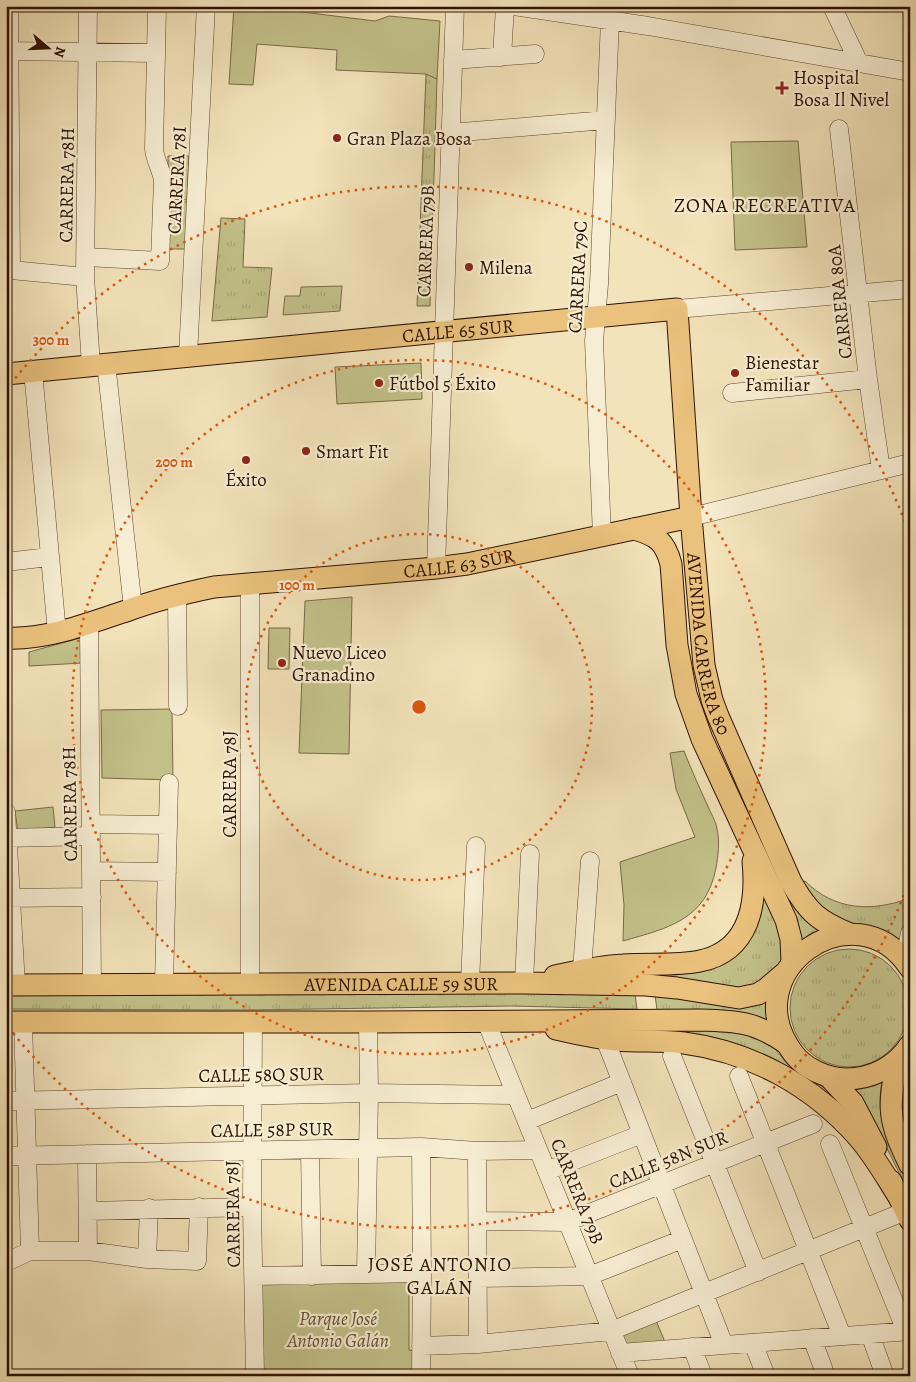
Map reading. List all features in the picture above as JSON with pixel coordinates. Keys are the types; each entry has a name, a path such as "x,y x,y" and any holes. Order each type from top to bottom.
{"main road":[{"name":"CALLE 65 SUR","path":"6,374 677,309"},
{"name":"AVENIDA CARRERA 80","path":"677,309 702,650 708,682 718,716 790,882 815,916 825,923 850,934"},
{"name":"CALLE 63 SUR","path":"6,638 35,637 57,633 177,595 214,587 467,564 691,517"},
{"name":"AVENIDA CARRERA 80","path":"634,529 656,537 664,545 668,554 671,564 677,645 686,694 702,740 786,920 791,939 789,967"},
{"path":"524,984 582,970 620,965 698,962 708,959 728,948 738,938 751,914 755,890 752,848"},
{"path":"850,934 882,942 896,952 908,966"},
{"name":"AVENIDA CALLE 59 SUR","path":"11,985 524,984 652,986 739,998 758,994 766,989 801,953 816,943 832,936 850,934"},
{"path":"789,967 779,988 777,1010 781,1031 786,1043 805,1065 830,1077 854,1079 878,1073 906,1050"},
{"path":"516,1020 605,1039 655,1040 700,1046 745,1058 777,1072 813,1096 859,1138 875,1160 904,1208"},
{"name":"AVENIDA CALLE 59 SUR","path":"14,1022 734,1021 759,1027 786,1043"},
{"path":"906,1050 891,1094 891,1115 894,1130 910,1164"},
{"path":"830,1077 845,1092 860,1115 904,1208"}],"street":[{"path":"9,6 10,270 85,277"},
{"name":"CARRERA 78H","path":"88,6 89,52 85,277 133,608"},
{"path":"86,257 160,260 163,180 155,158 154,149 157,6"},
{"name":"CARRERA 78I","path":"188,355 206,6"},
{"name":"CARRERA 79B","path":"436,568 454,6"},
{"path":"502,56 505,6"},
{"path":"514,6 563,10 610,20 910,72"},
{"path":"832,6 859,63"},
{"name":"CARRERA 79C","path":"602,536 594,341 599,284 610,20"},
{"path":"8,51 156,53"},
{"path":"453,60 535,54"},
{"path":"450,134 606,120"},
{"name":"CARRERA 80A","path":"839,129 860,294 868,379 881,470"},
{"name":"CALLE 65 SUR","path":"677,309 910,289"},
{"path":"33,371 57,633"},
{"path":"732,393 868,379"},
{"name":"CALLE 63 SUR","path":"691,517 910,463"},
{"path":"6,562 50,557"},
{"name":"CARRERA 78J","path":"250,584 250,984"},
{"path":"177,595 178,706"},
{"name":"CARRERA 78H","path":"89,623 92,985"},
{"path":"164,984 170,783"},
{"path":"6,812 11,985"},
{"path":"7,838 168,825"},
{"path":"470,984 476,846"},
{"path":"524,984 530,854"},
{"path":"582,970 590,861"},
{"path":"91,871 167,872"},
{"path":"9,898 92,897"},
{"path":"908,966 907,948 910,933"},
{"name":"CARRERA 78J","path":"253,1021 252,1207 255,1376"},
{"name":"CARRERA 79B","path":"486,1021 630,1376"},
{"path":"14,1022 26,1100 30,1251"},
{"path":"366,1274 369,1093 368,1022"},
{"path":"605,1039 724,1345"},
{"path":"672,1056 758,1272"},
{"path":"739,1076 842,1336"},
{"path":"527,1121 622,1082"},
{"name":"CALLE 58Q SUR","path":"6,1101 369,1093 516,1095"},
{"name":"CALLE 58N SUR","path":"478,1221 567,1222 813,1124"},
{"path":"547,1171 642,1134"},
{"path":"620,1353 908,1331 830,1144"},
{"name":"CALLE 58P SUR","path":"6,1156 368,1148 477,1151 538,1150"},
{"path":"421,1148 421,1376"},
{"path":"310,1150 312,1276"},
{"path":"477,1151 478,1344"},
{"path":"87,1154 88,1251"},
{"path":"8,1262 30,1251 88,1251 148,1259 197,1261 199,1207"},
{"path":"88,1211 149,1208 252,1207"},
{"path":"148,1259 149,1208"},
{"path":"422,1346 478,1344 611,1331 864,1229 904,1208"},
{"path":"478,1278 589,1276 683,1239"},
{"path":"254,1276 422,1273"},
{"path":"870,1334 885,1376"},
{"path":"812,1338 826,1376"},
{"path":"753,1343 766,1376"},
{"path":"692,1347 703,1376"}],"green space":[{"path":"234,6 254,6 375,21 389,16 440,21 437,79 426,74 336,70 337,50 257,44 253,85 229,84"},
{"path":"426,74 437,79 430,306 417,306"},
{"path":"798,141 807,247 735,250 731,142"},
{"path":"168,156 189,156 187,200 168,199"},
{"path":"167,201 188,202 186,249 166,249"},
{"path":"221,218 245,219 243,267 272,268 267,317 212,321"},
{"path":"342,286 340,311 283,315 285,296 300,296 301,287"},
{"name":"Fútbol 5 Éxito","path":"421,363 422,399 337,404 335,367"},
{"path":"352,597 349,754 299,753 305,601"},
{"path":"269,628 290,628 289,669 268,669"},
{"path":"84,637 83,663 29,666 29,652"},
{"path":"172,709 173,780 102,778 101,710"},
{"path":"684,751 716,826 718,854 711,886 704,900 683,919 670,926 623,941 624,905 620,862 695,837 676,789 670,753"},
{"path":"53,807 55,827 18,832 15,811"},
{"path":"771,859 819,931 811,933 800,942"},
{"path":"805,881 829,898 854,906 868,907 896,903 910,898 910,911 902,931 902,944 856,928 825,914 801,883"},
{"path":"762,888 783,934 782,961 778,972 748,990 611,971 711,964"},
{"path":"849,949 872,953 891,966 904,985 908,1008 904,1031 891,1050 872,1063 849,1067 826,1063 807,1050 794,1031 790,1008 794,985 807,966 826,953"},
{"path":"253,992 635,994 637,1009 511,1006 249,1010 6,1009 6,994"},
{"path":"655,995 735,1007 749,1007 769,998 770,1023 657,1010"},
{"path":"725,1029 745,1031 772,1045 788,1065 830,1091 856,1119 806,1081 609,1032"},
{"path":"910,1064 906,1138 899,1121 902,1075"},
{"path":"882,1082 880,1105 883,1124 909,1186 910,1195 868,1110 855,1088 874,1086"},
{"name":"Parque José Antonio Galán","path":"409,1282 409,1350 415,1351 415,1376 261,1376 262,1283"},
{"path":"655,1318 665,1342 626,1345 622,1333"}],"place":[{"name":"Hospital Bosa Il Nivel","path":"782,88"},
{"name":"Gran Plaza Bosa","path":"337,138"},
{"name":"Milena","path":"469,267"},
{"name":"Bienestar Familiar","path":"735,373"},
{"name":"Fútbol 5 Éxito","path":"379,383"},
{"name":"Smart Fit","path":"306,451"},
{"name":"Éxito","path":"246,460"},
{"name":"Nuevo Liceo Granadino","path":"282,663"}],"district":[{"name":"ZONA RECREATIVA","path":"765,205"},
{"name":"JOSÉ ANTONIO GALÁN","path":"440,1276"}]}
